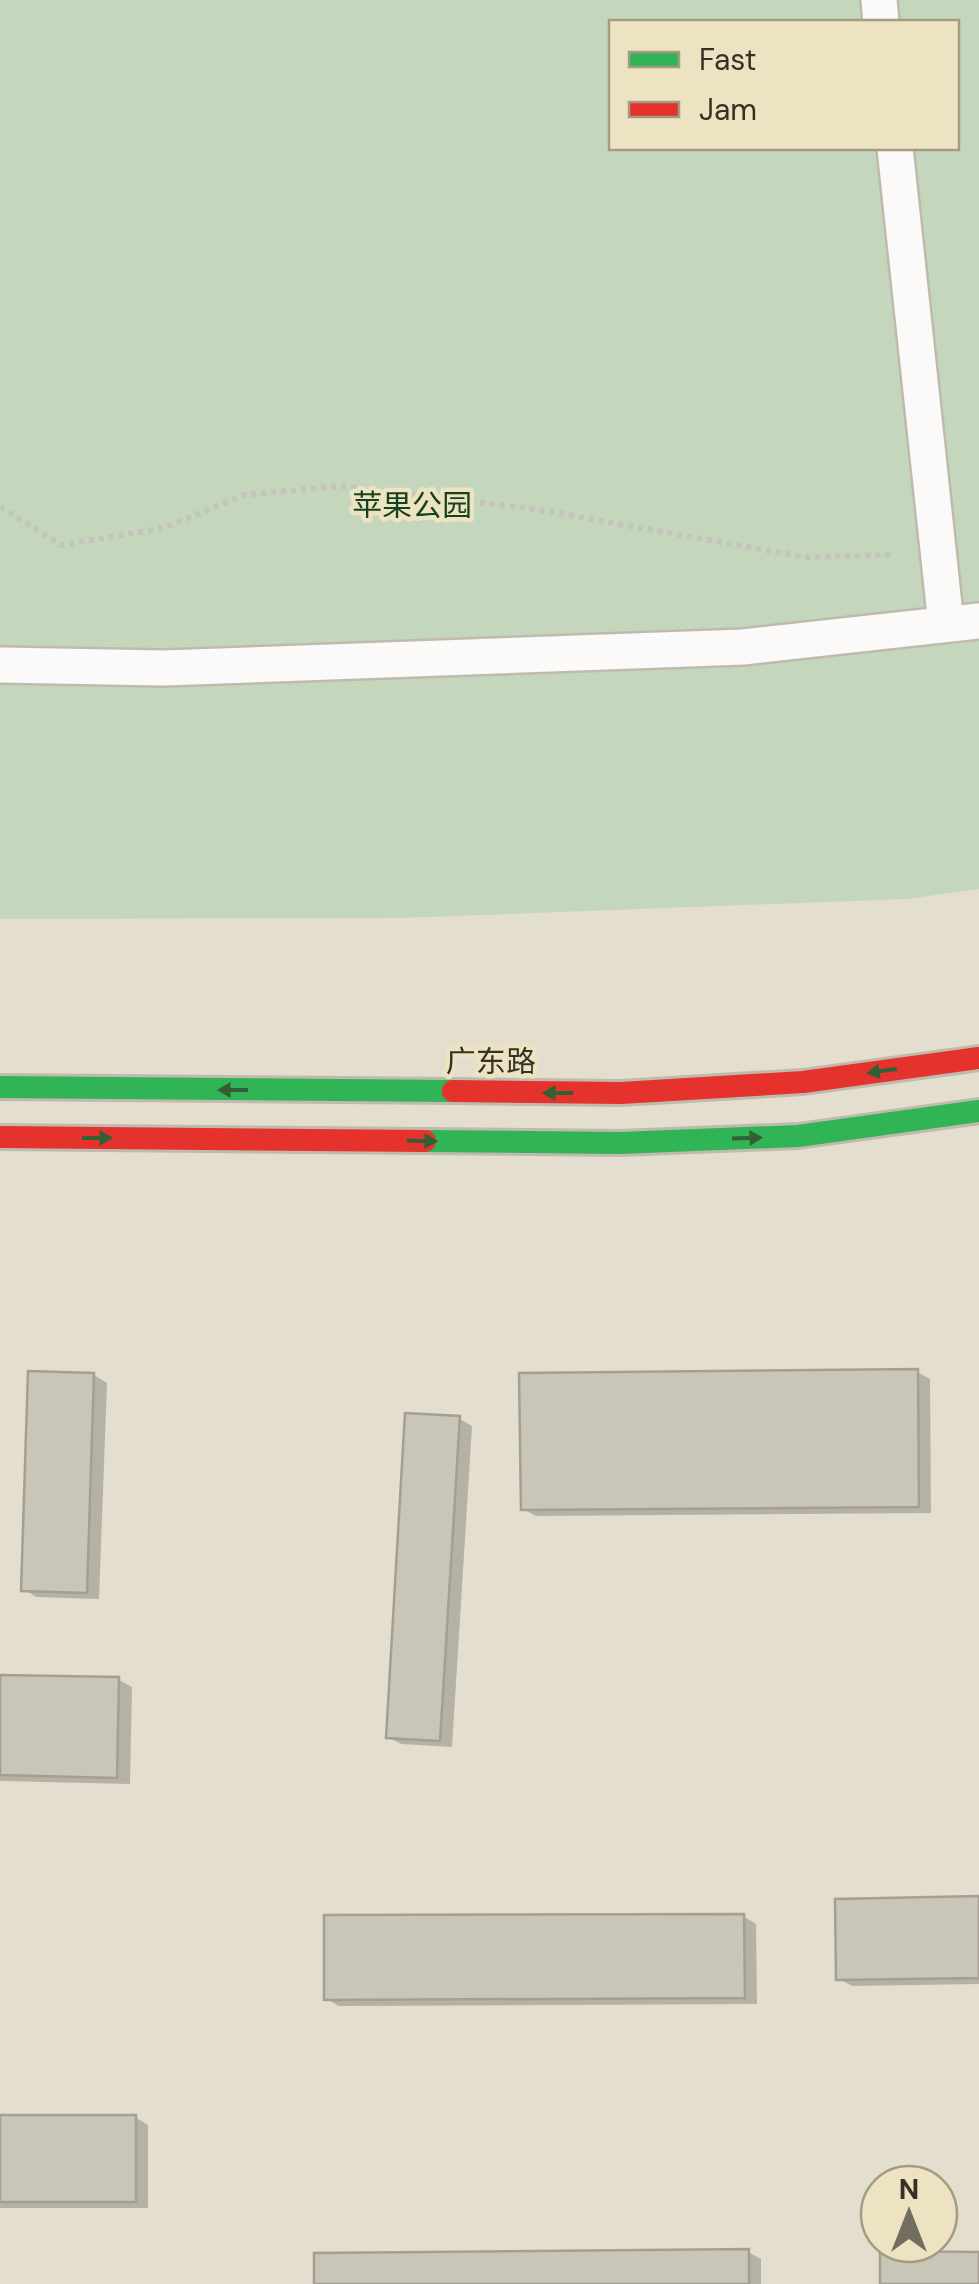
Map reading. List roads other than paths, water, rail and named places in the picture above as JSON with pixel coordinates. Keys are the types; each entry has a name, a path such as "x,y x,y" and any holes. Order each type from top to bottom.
{"street":[{"name":"广东路","path":"0,1087 621,1093 803,1082 979,1058"},
{"path":"0,1137 620,1143 798,1136 979,1111"}],"lane":[{"path":"0,665 164,668 743,647 962,623 938,554 894,150"}],"park label":[{"name":"苹果公园","path":"412,506"}]}
